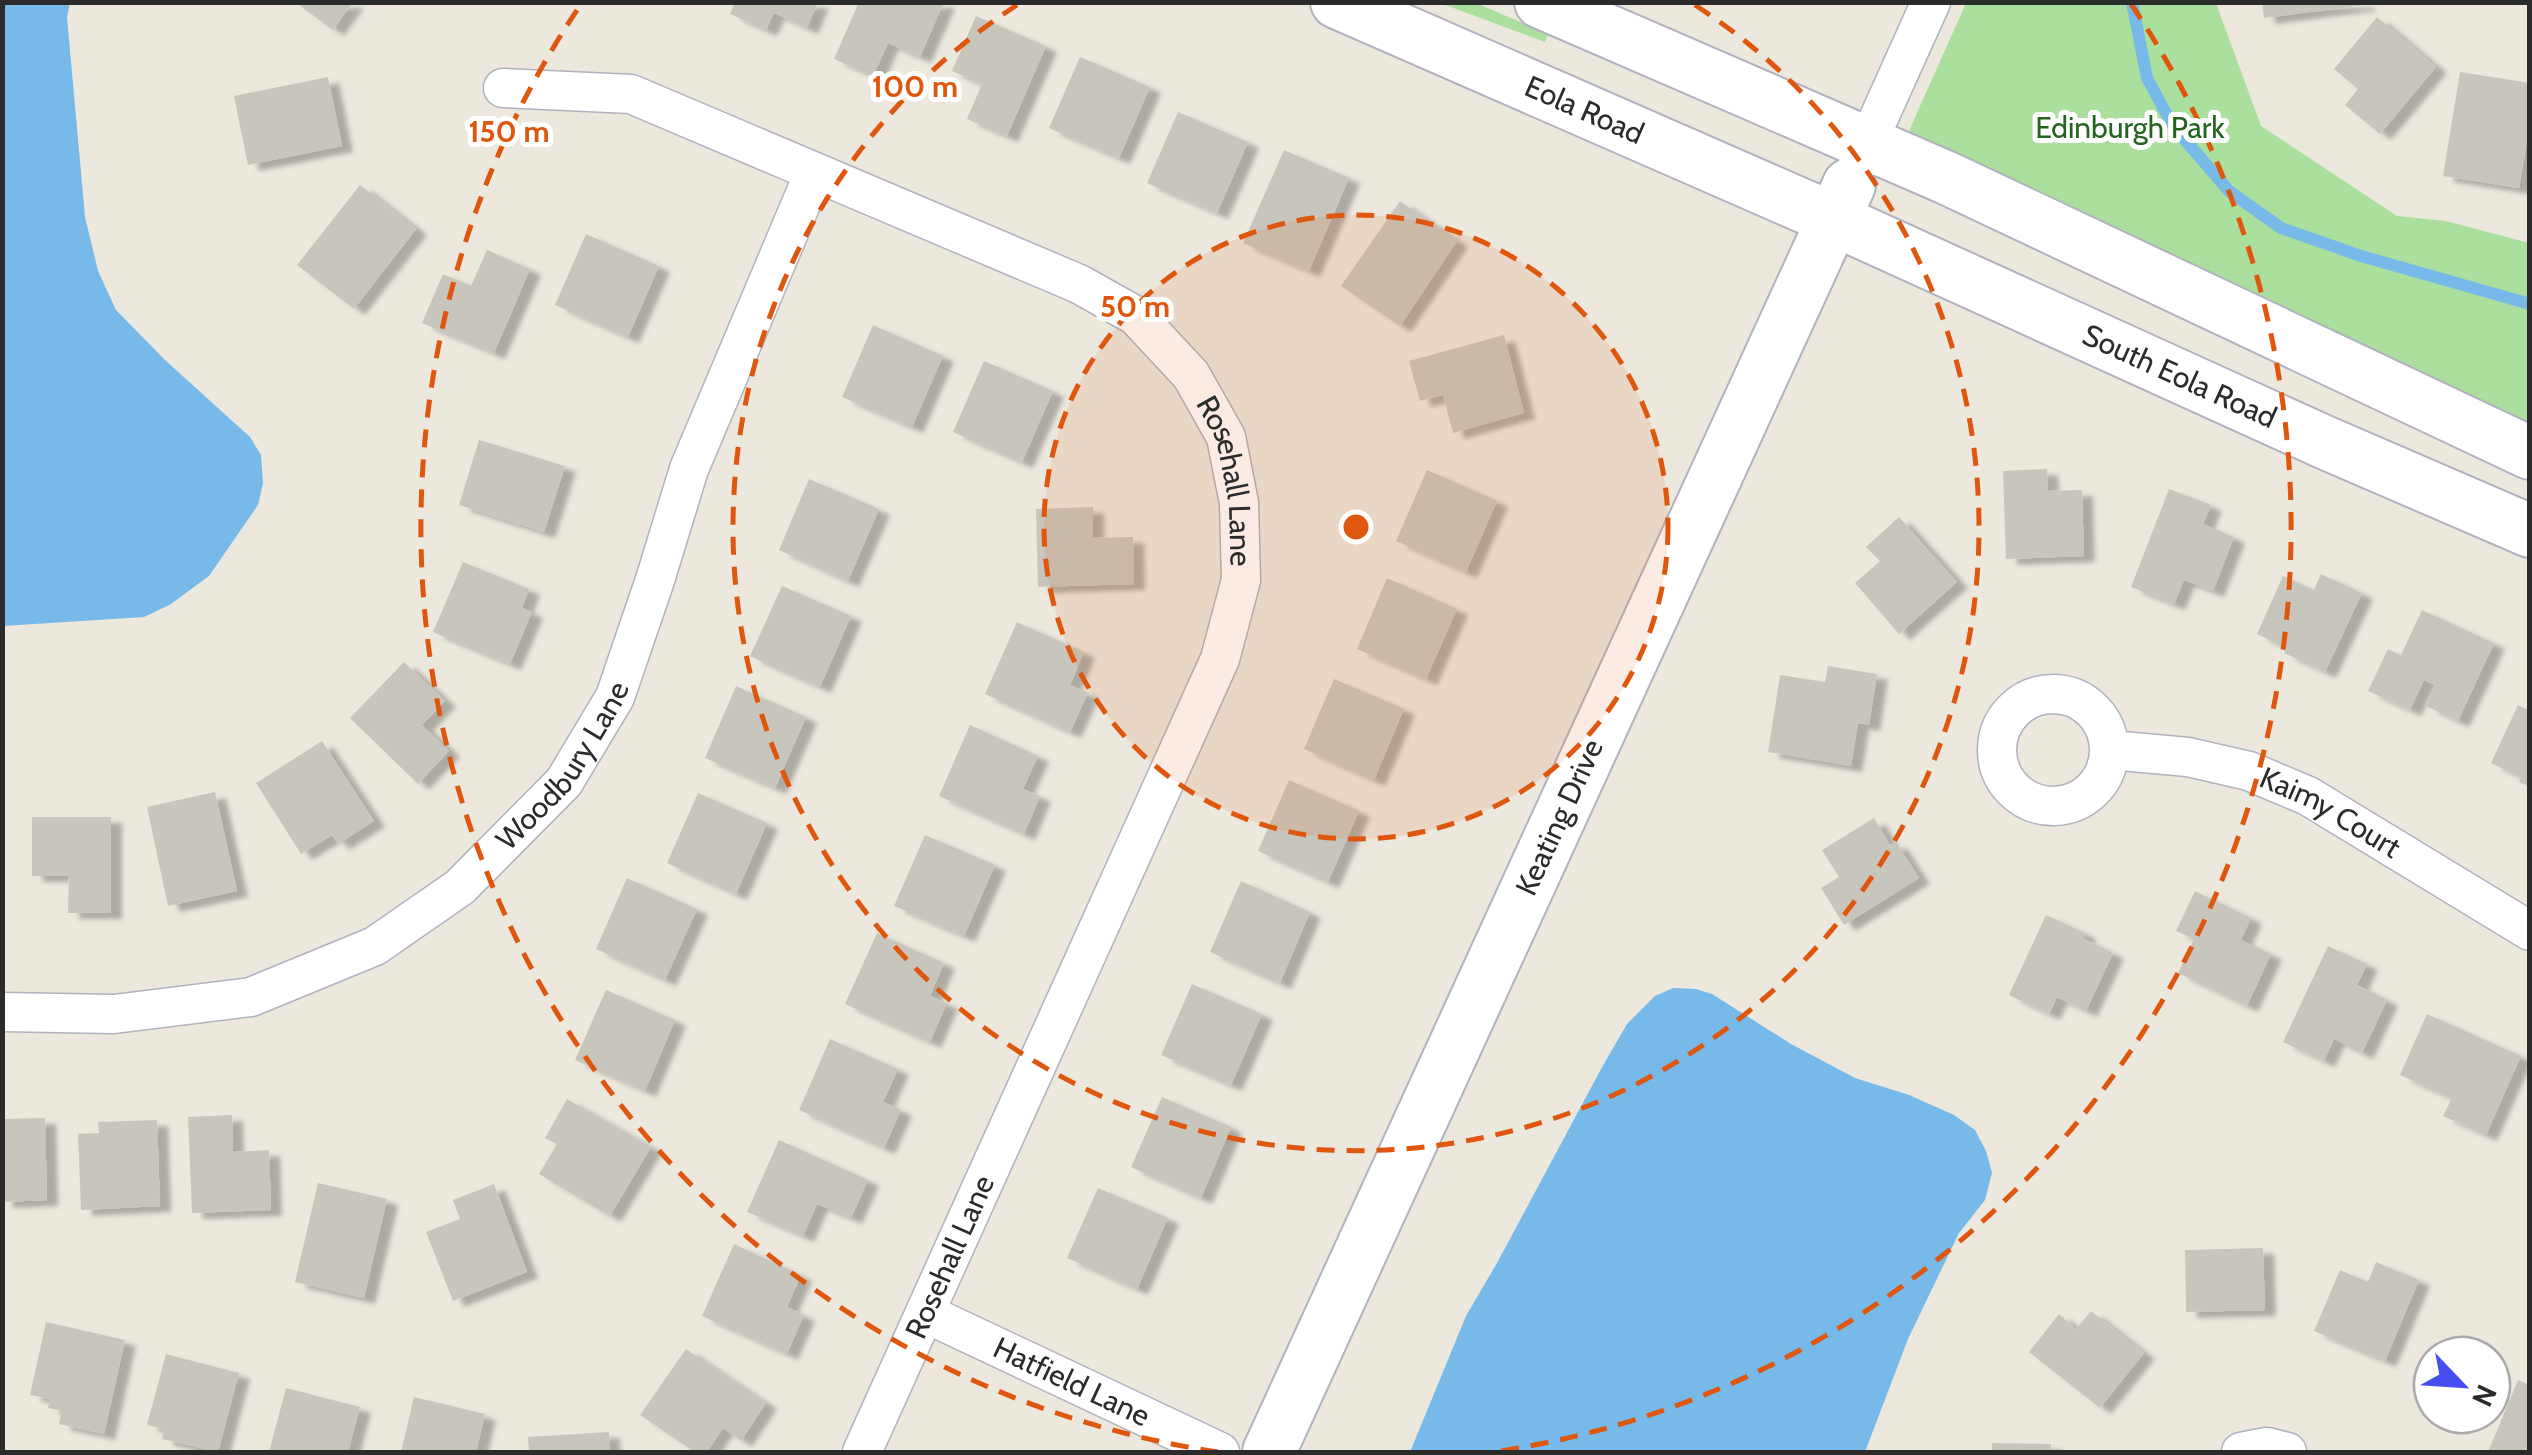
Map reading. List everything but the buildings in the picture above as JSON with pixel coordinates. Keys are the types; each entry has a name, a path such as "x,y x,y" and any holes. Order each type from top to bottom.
{"street":[{"name":"Eola Road","path":"1337,2 1850,182"},
{"path":"1541,2 1850,182 2530,453"},
{"path":"1850,182 1931,2"},
{"name":"Rosehall Lane","path":"503,88 631,94 1079,284 1136,316 1191,375 1226,437 1239,502 1241,580 1220,659 862,1452"},
{"name":"Woodbury Lane","path":"2,1012 114,1014 252,997 375,946 460,887 564,782 615,698 689,468 814,173"},
{"name":"South Eola Road","path":"1850,182 2324,442 2530,530"},
{"name":"Keating Drive","path":"1269,1452 1850,182"},
{"name":"Kaimy Court","path":"2110,750 2188,757 2249,772 2308,796 2530,931"},
{"name":"Hatfield Lane","path":"925,1313 1220,1452"},
{"path":"2241,1452 2266,1447 2288,1452"}],"green space":[{"path":"1440,3 1476,3 1548,34 1545,42"},
{"name":"Edinburgh Park","path":"1966,3 2216,3 2261,126 2397,216 2446,221 2529,243 2529,457 1904,149"}],"water":[{"path":"3,2 70,3 67,17 85,217 98,271 116,310 250,437 261,455 263,483 258,505 209,576 171,604 144,617 3,626"},
{"path":"1673,988 1712,994 1791,1044 1855,1078 1954,1115 1975,1130 1986,1151 1992,1173 1985,1200 1959,1233 1908,1339 1865,1452 1410,1452 1466,1316 1601,1069 1627,1024 1655,996"}],"waterway":[{"path":"2132,2 2147,78 2173,126 2229,191 2281,228 2361,256 2530,304"}]}
